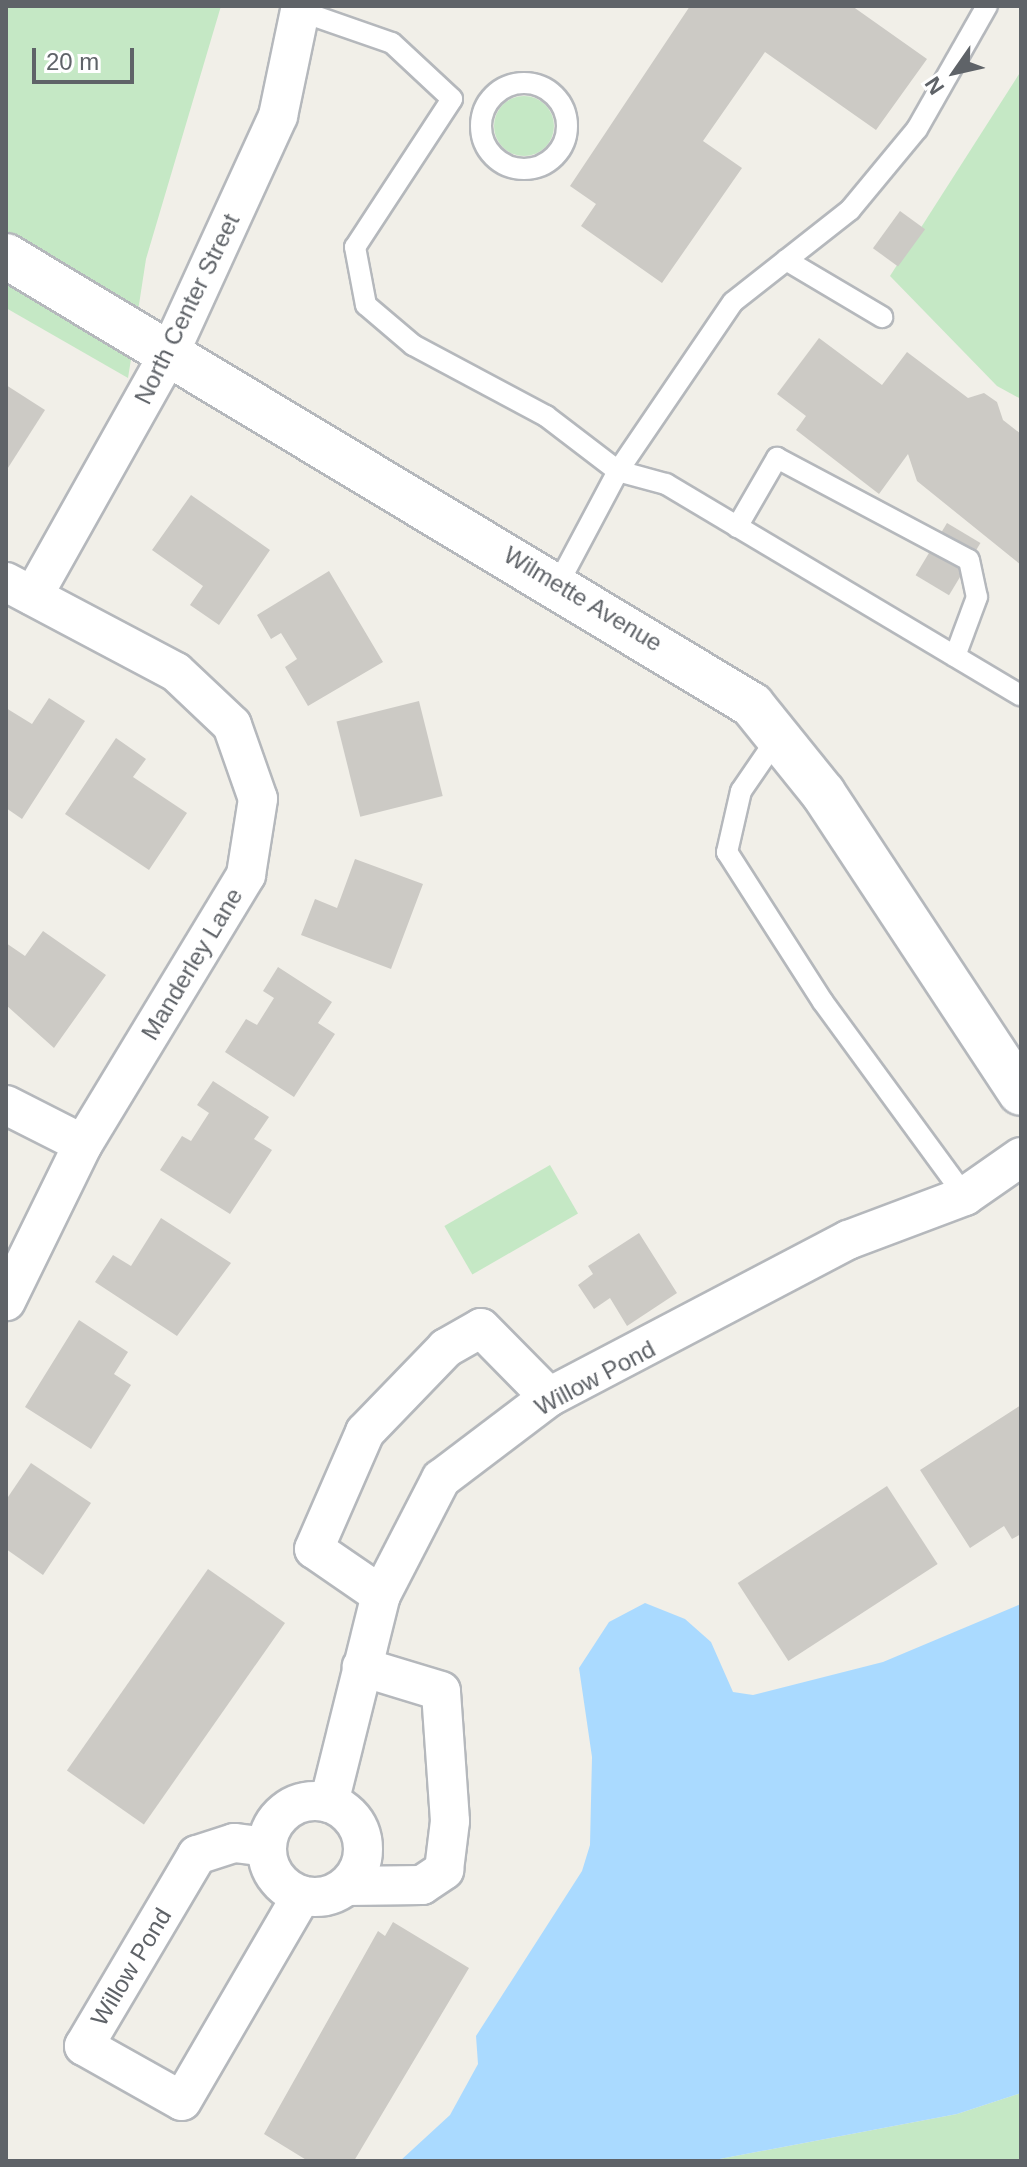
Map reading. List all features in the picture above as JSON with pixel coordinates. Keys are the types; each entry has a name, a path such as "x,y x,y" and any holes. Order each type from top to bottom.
{"street":[{"name":"North Center Street","path":"19,589 170,352 278,116 301,9"},
{"name":"Wilmette Avenue","path":"6,256 558,584 752,705 778,737 1021,1093"},
{"name":"Manderley Lane","path":"6,1301 83,1144 246,875 258,799 232,725 176,672 19,589"},
{"path":"6,1105 83,1144"},
{"name":"Willow Pond","path":"329,1803 381,1595 441,1479 549,1397 848,1240 965,1196 1021,1157"},
{"path":"381,1595 314,1549 365,1432 446,1348 481,1328 549,1397"},
{"path":"347,1886 363,1843 350,1815 329,1803 291,1807 267,1847 276,1877 302,1895 347,1886 422,1885 444,1870 450,1821 441,1691 362,1667"},
{"name":"Willow Pond","path":"267,1847 234,1843 197,1855 84,2046 182,2101 302,1895"}],"lane":[{"path":"558,584 618,471 733,302 850,210 917,129 987,6"},
{"path":"301,9 392,43 452,99 482,115"},
{"path":"539,86 560,104 563,144 544,164 504,164 485,144 482,115 498,91 539,86"},
{"path":"452,99 355,247 366,305 413,345 546,416 618,471 666,484 1021,696"},
{"path":"786,260 882,317"},
{"path":"737,527 777,458 969,560 977,597 955,656"},
{"path":"778,737 741,791 727,852 823,1002 965,1196"}],"green space":[{"path":"6,6 221,6 146,259 138,311 6,233"},
{"path":"1021,71 1021,399 997,386 890,276"},
{"path":"524,96 545,105 554,126 545,147 524,156 503,147 494,126 503,105"},
{"path":"6,279 132,353 128,378 6,308"},
{"path":"550,1165 578,1213 472,1274 444,1226"},
{"path":"1021,2093 1021,2161 709,2161 957,2114"}],"water":[{"path":"645,1603 685,1619 711,1642 733,1692 753,1695 883,1662 1021,1604 1021,2093 957,2114 709,2161 400,2161 450,2115 478,2064 476,2036 582,1871 590,1845 592,1757 579,1668 609,1622"}],"building":[{"path":"690,6 852,6 927,59 876,130 765,52 703,141 742,168 662,283 581,226 596,204 570,186"},
{"path":"900,211 925,229 898,266 873,248"},
{"path":"819,338 882,385 907,352 968,398 984,393 997,402 1003,420 1021,434 1021,565 917,481 908,454 879,494 796,430 806,416 777,394"},
{"path":"6,385 45,410 6,471"},
{"path":"191,495 270,550 219,625 190,605 203,586 152,550"},
{"path":"947,523 980,543 949,595 916,575"},
{"path":"329,571 383,662 308,706 285,667 297,659 281,633 271,639 257,615"},
{"path":"49,698 85,721 22,819 6,808 6,708 32,724"},
{"path":"419,701 443,796 360,817 337,722"},
{"path":"116,738 146,759 133,777 187,813 149,870 65,814"},
{"path":"355,859 423,884 391,969 301,935 315,899 337,908"},
{"path":"43,931 106,975 54,1048 6,1005 6,943 25,956"},
{"path":"278,967 332,1002 318,1023 335,1034 294,1097 225,1052 246,1019 257,1025 274,998 263,991"},
{"path":"213,1081 269,1117 254,1139 272,1150 230,1214 160,1170 182,1136 191,1141 209,1113 197,1105"},
{"path":"161,1218 231,1263 177,1336 95,1282 113,1255 131,1266"},
{"path":"639,1233 677,1293 627,1326 610,1298 594,1309 578,1285 593,1274 588,1266"},
{"path":"79,1320 128,1352 114,1374 131,1385 91,1449 25,1407"},
{"path":"1021,1405 1021,1534 1012,1539 1004,1526 970,1548 920,1470"},
{"path":"31,1463 91,1503 43,1575 6,1549 6,1500"},
{"path":"887,1486 938,1564 788,1661 738,1583"},
{"path":"208,1569 285,1623 144,1824 67,1771"},
{"path":"393,1922 469,1968 354,2161 308,2161 264,2134 378,1931 385,1936"}]}
